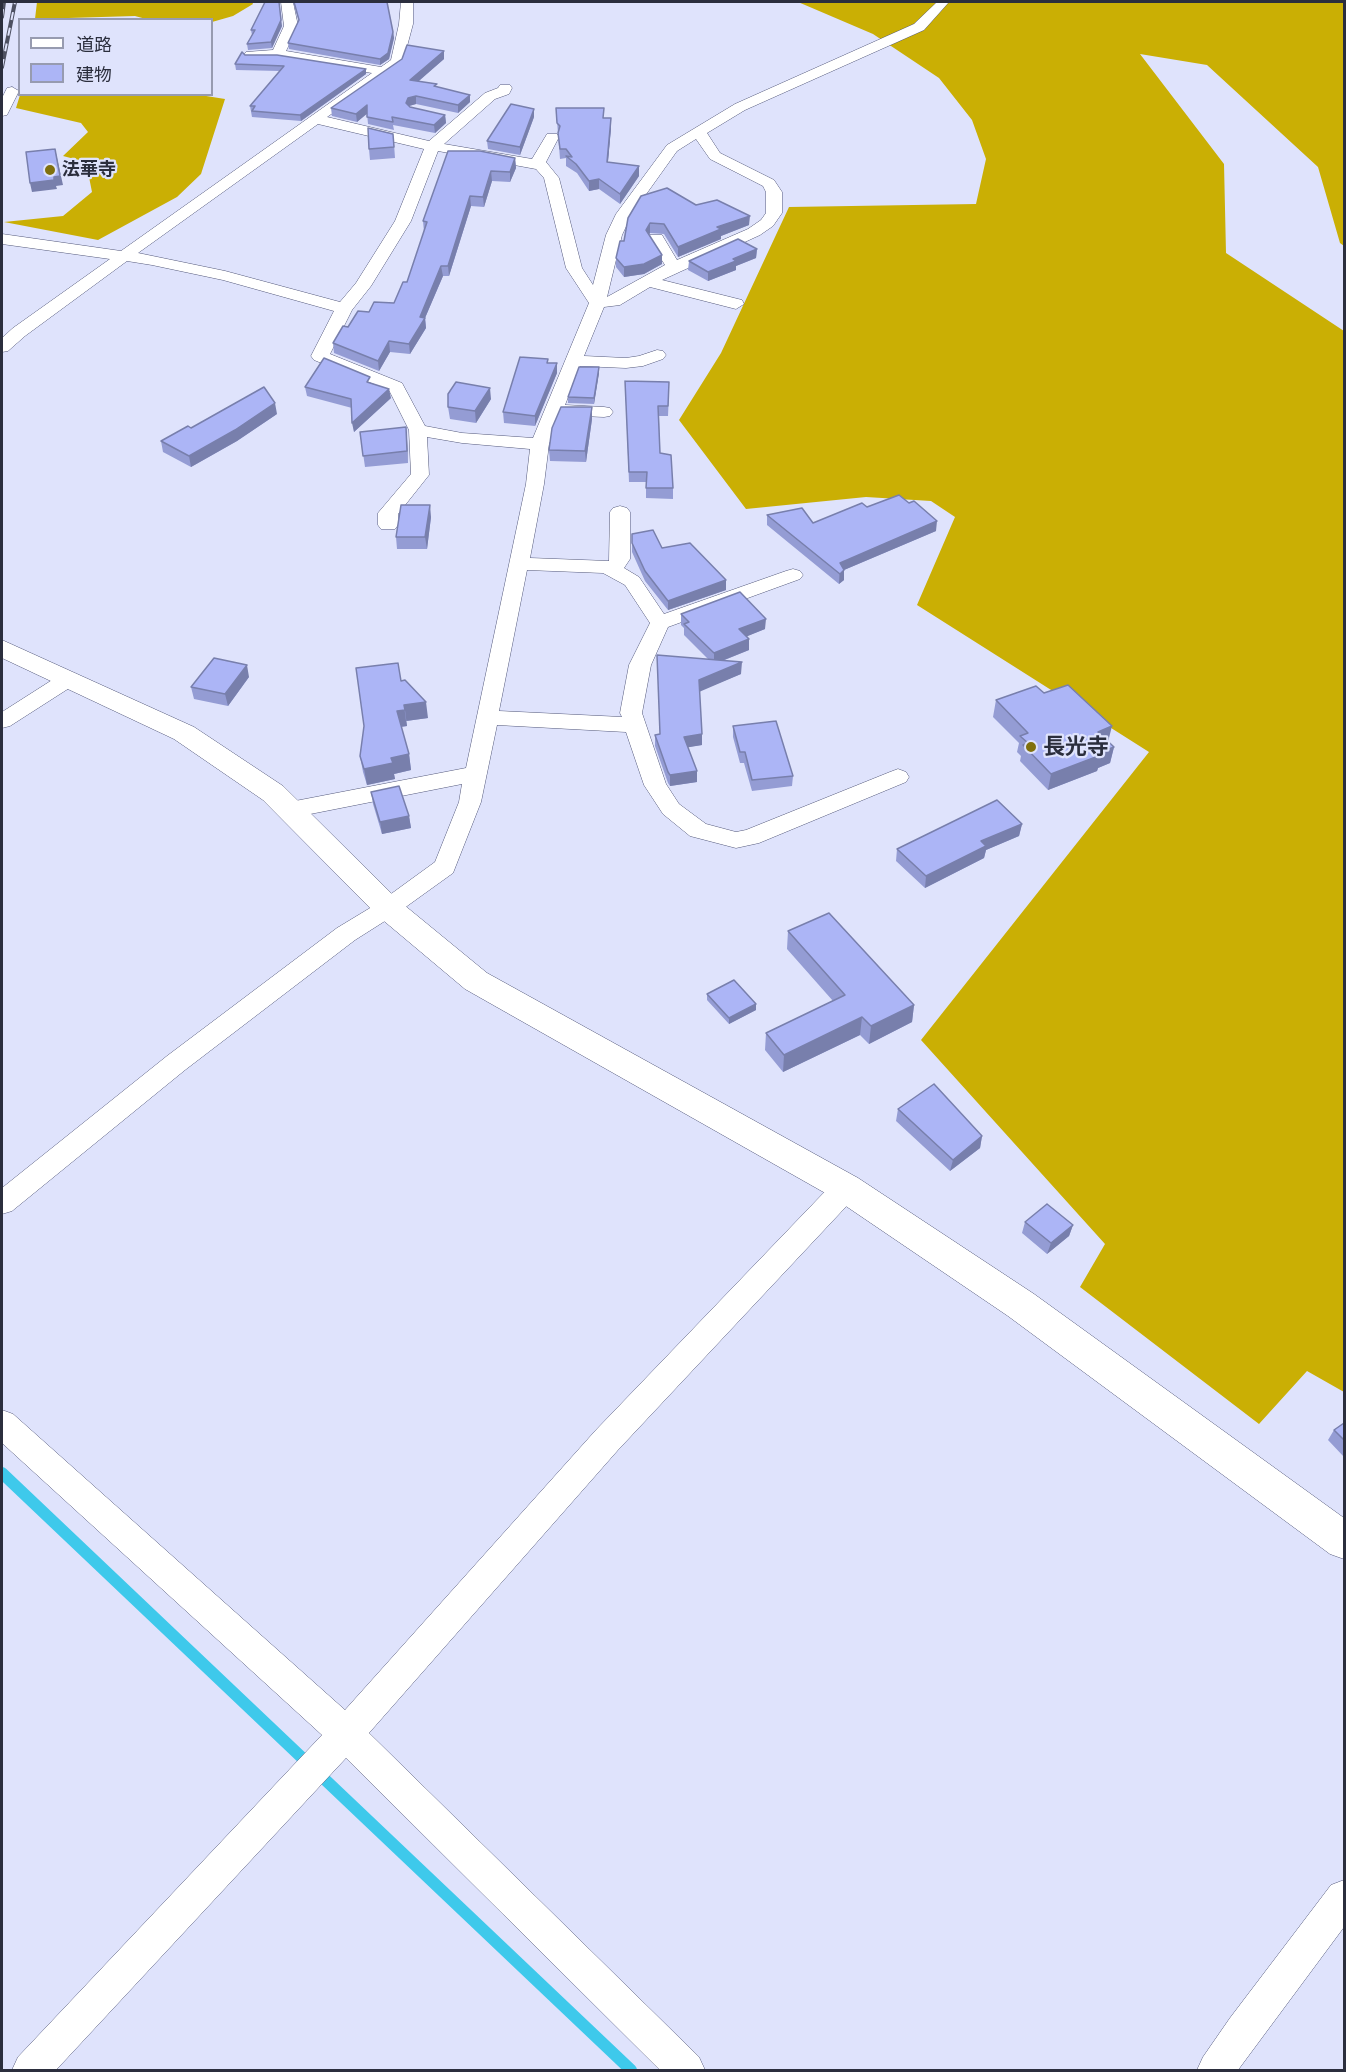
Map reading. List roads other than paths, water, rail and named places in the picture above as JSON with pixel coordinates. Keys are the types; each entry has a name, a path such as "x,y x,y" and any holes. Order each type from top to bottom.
{"street":[{"path":"278,54 291,26 287,2"},
{"path":"2,347 19,332 397,62 406,24 407,2"},
{"path":"2,1203 176,1063 289,977 346,934 388,908 445,867 470,802 540,444 597,303 614,235 624,214 672,148 698,130 740,108 910,32 933,14 943,2"},
{"path":"251,55 278,54 383,71"},
{"path":"388,525 388,513 420,475 418,430 396,387 320,356 344,308 363,286 403,221 432,146 490,96 504,92 506,88"},
{"path":"2,112 12,91"},
{"path":"439,115 462,120"},
{"path":"316,118 432,146 541,165 551,178 556,206 574,268 597,303"},
{"path":"597,303 614,301 674,267 754,232 767,223 775,207 774,192 770,183 715,156 698,130"},
{"path":"537,164 552,137"},
{"path":"500,157 510,140"},
{"path":"656,238 674,267"},
{"path":"2,239 126,256 225,276 344,308"},
{"path":"649,282 736,304"},
{"path":"574,361 626,363 643,361 657,355"},
{"path":"555,410 604,412"},
{"path":"418,430 462,438 540,444"},
{"path":"613,570 620,559 620,512"},
{"path":"518,564 607,567 632,581 660,623"},
{"path":"793,575 660,623 640,665 631,713 656,785 671,809 698,830 736,840 751,837 898,777"},
{"path":"2,648 184,733 273,793 388,908 476,981 846,1188 1021,1305 1344,1541"},
{"path":"2,721 67,680"},
{"path":"487,717 635,725"},
{"path":"290,810 476,774"},
{"path":"31,2070 346,1734 607,1440 846,1188"},
{"path":"2,1424 346,1734 686,2070"},
{"path":"1216,2070 1344,1898"}],"waterway":[{"path":"2,1473 631,2070"}],"railway":[{"path":"2,17 4,2"},
{"path":"2,67 15,2"}],"place":[{"name":"法華寺","path":"50,170"},
{"name":"長光寺","path":"1031,747"}]}
